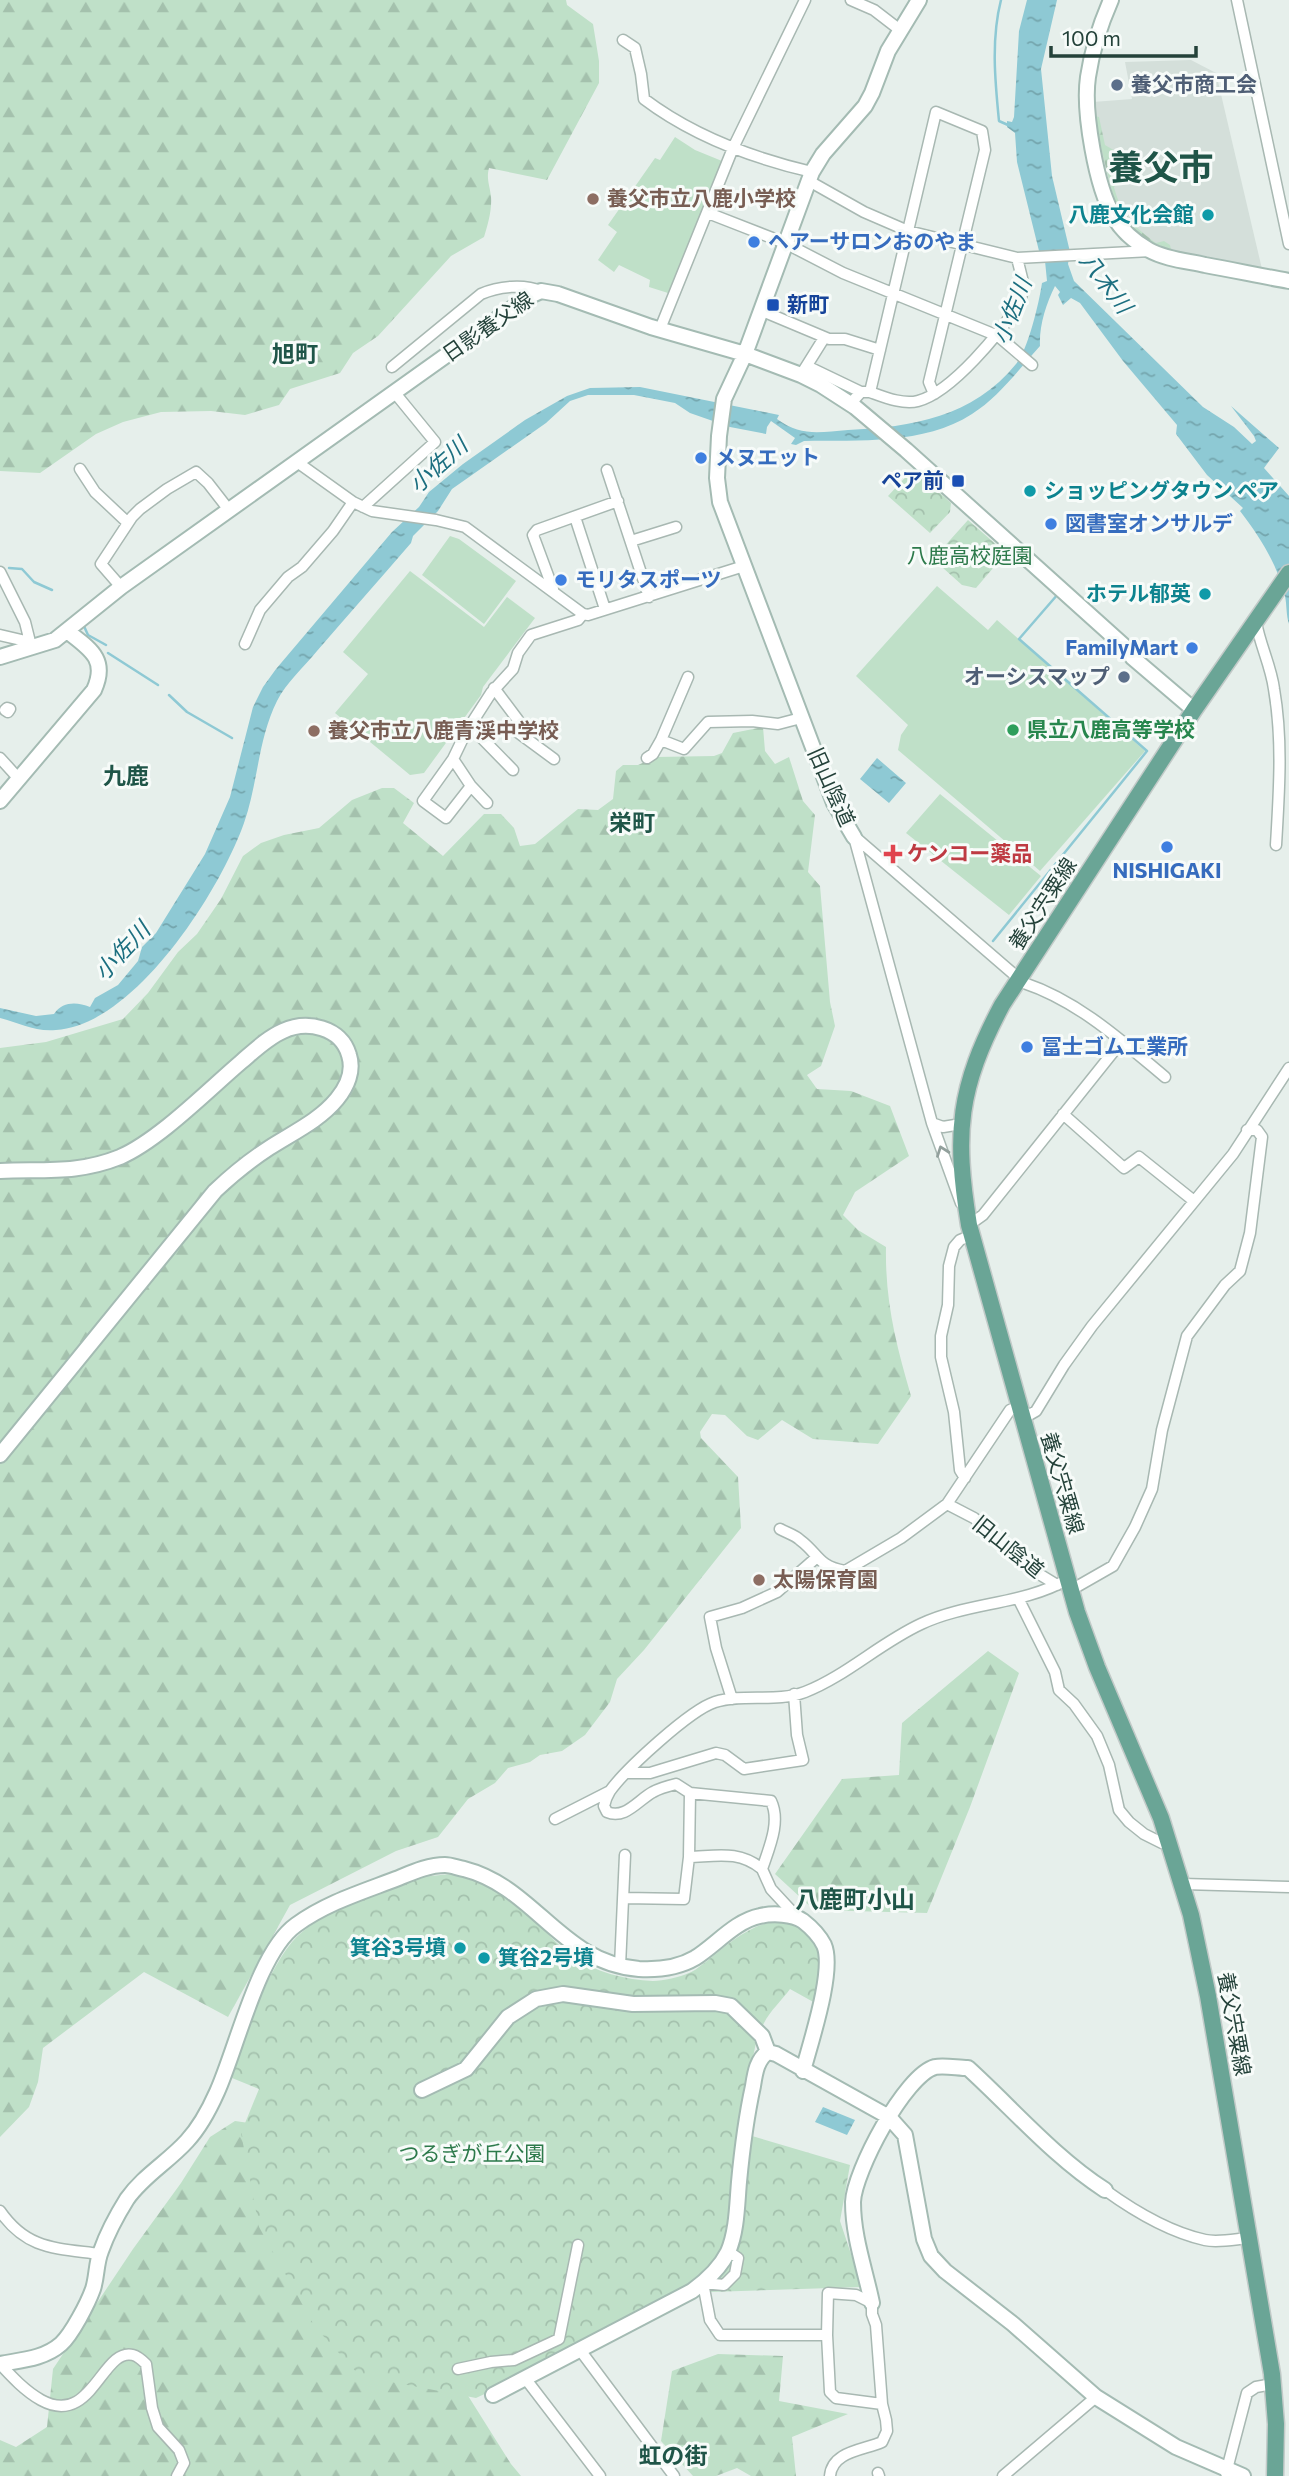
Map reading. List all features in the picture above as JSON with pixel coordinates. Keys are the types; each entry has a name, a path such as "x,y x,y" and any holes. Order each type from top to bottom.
{"main road":[{"name":"養父宍粟線","path":"1276,2476 1277,2436 1273,2384 1200,1952 1169,1841 1143,1770 1097,1667 1066,1585 970,1230 961,1178 961,1124 970,1074 983,1041 1194,709 1289,573"}],"street":[{"path":"660,329 733,148 805,0"},
{"path":"851,0 874,10 900,30"},
{"path":"745,354 810,176 823,154 865,106 900,30 919,0"},
{"path":"1111,0 1095,43 1088,78 1088,121 1110,210 1128,235 1151,251 1180,260 1289,281"},
{"path":"1237,0 1289,244"},
{"path":"623,40 635,48 642,74 644,99 666,115 733,148 810,176 864,212 908,231 1019,258 1151,251"},
{"path":"853,405 865,392 880,350 936,112 982,131 985,150 929,382 934,394"},
{"path":"708,213 785,243 843,273 996,336 1032,365"},
{"path":"1116,252 1128,235"},
{"path":"803,372 811,368 865,392 890,399 916,402 934,394 953,382 996,336 1016,309 1023,293 1019,258"},
{"path":"392,367 481,294 495,289 518,287 532,287 541,291"},
{"name":"日影養父線","path":"0,657 31,645 55,640 121,587 528,297 541,291 558,294 660,329 803,372 853,405 906,450 1133,657 1194,709"},
{"path":"760,310 824,338 845,338 880,350"},
{"path":"803,372 824,338"},
{"name":"旧山陰道","path":"745,354 724,399 719,436 718,496 834,803 854,837 932,1123 970,1230"},
{"path":"363,507 438,439 395,393"},
{"path":"297,462 353,502 372,511 436,520 472,531 583,614 588,615 649,597 744,566"},
{"path":"80,468 101,499 128,523"},
{"path":"607,470 649,597"},
{"path":"121,587 101,564 128,523 149,503 196,472 229,510"},
{"path":"554,591 533,535 537,530 618,501"},
{"path":"245,644 260,610 288,578 302,568 353,502"},
{"path":"575,516 605,610"},
{"path":"631,541 676,527"},
{"path":"0,572 24,622 31,645"},
{"path":"471,786 446,818 423,801 453,759 494,688 513,670 518,653 531,635 578,620 583,614"},
{"path":"1256,621 1270,664 1278,715 1281,771 1276,845"},
{"path":"0,801 94,690 99,679 101,669 98,661 91,651 67,631"},
{"path":"0,635 31,645"},
{"path":"647,758 653,754 661,740 688,677"},
{"path":"494,688 518,720 516,731 554,759"},
{"path":"661,740 684,748 708,722 752,721 778,724 801,718"},
{"path":"470,726 513,770"},
{"path":"0,758 19,779"},
{"path":"453,759 471,786 487,803"},
{"path":"854,837 1024,983 1049,991 1080,1010 1165,1077"},
{"path":"0,1171 75,1170 122,1156 150,1139 256,1049 283,1031 298,1026 323,1027 344,1044 349,1054 350,1078 336,1101 323,1113 239,1170 215,1191 0,1455"},
{"path":"965,1478 960,1470 954,1412 942,1357 941,1336 948,1305 949,1266 954,1247 983,1215 1122,1041"},
{"path":"780,1529 801,1540 816,1558 831,1568 845,1571 901,1538 947,1504 1010,1410 1018,1407 1029,1415 1036,1411 1063,1365 1092,1326 1233,1154 1289,1068"},
{"path":"1063,1115 1124,1168 1139,1157 1194,1202"},
{"path":"932,1123 943,1127 961,1124"},
{"path":"1066,1585 1113,1566 1135,1527 1152,1489 1162,1430 1187,1336 1225,1285 1240,1271 1250,1233 1262,1137 1256,1130 1247,1130"},
{"name":"旧山陰道","path":"947,1504 974,1518 1039,1574 1066,1585"},
{"path":"732,1699 716,1648 710,1617 742,1608 777,1592 816,1558"},
{"name":"旧山陰道","path":"1066,1585 1018,1598 1055,1672 1059,1690 1074,1704 1097,1736 1109,1765 1119,1810 1143,1834 1161,1843 1169,1841"},
{"path":"555,1819 610,1790 680,1724 713,1702 774,1698 804,1692 921,1624 962,1609 1018,1598"},
{"path":"627,1773 650,1773 716,1754 725,1755 744,1769 803,1760 797,1735 794,1694"},
{"path":"610,1790 604,1806 607,1812 613,1815 624,1813 660,1788 676,1784 690,1793 771,1801 776,1811 762,1869"},
{"path":"624,1898 684,1899 689,1857 690,1793"},
{"path":"620,1966 625,1855"},
{"path":"689,1857 728,1855 749,1859 762,1869 771,1889 797,1917 813,1928 825,1947 827,1969 824,1990 803,2071"},
{"path":"0,2364 36,2358 62,2343 93,2289 100,2254 128,2199 150,2173 186,2143 202,2122 218,2091 274,1949 287,1932 320,1910 415,1871 446,1865 506,1886 566,1940 595,1957 620,1966 655,1970 675,1967 693,1960 741,1924 760,1916 797,1917"},
{"path":"1183,1884 1289,1887"},
{"path":"422,2090 466,2069 508,2017 536,1999 563,1994 633,2004 715,2003 731,2006 762,2036 768,2052"},
{"path":"493,2395 703,2283 719,2266 729,2251 735,2224 744,2128 751,2095 761,2056 768,2052 889,2117 905,2135 924,2239 931,2256 945,2271 1013,2324 1096,2397 1176,2447 1226,2473 1243,2476"},
{"path":"830,2476 834,2463 845,2454 882,2442 887,2431 872,2303 854,2232 853,2199 857,2179 889,2117 914,2082 925,2073 936,2067 968,2068 1089,2180 1121,2202 1167,2227 1207,2241 1249,2238"},
{"path":"0,2211 24,2238 51,2248 100,2254"},
{"path":"458,2369 514,2360 559,2339 578,2245"},
{"path":"703,2283 710,2320 720,2335 827,2335"},
{"path":"872,2303 856,2295 828,2293 830,2392 836,2398 882,2404"},
{"path":"580,2350 674,2476"},
{"path":"0,2364 41,2400 60,2405 71,2404 90,2392 121,2355 133,2355 146,2364 152,2408 158,2427 179,2450 184,2463 177,2476"},
{"path":"525,2378 600,2476"},
{"path":"1226,2473 1247,2393 1255,2387 1273,2384"},
{"path":"1003,2476 1096,2397"}],"shaded area":[{"path":"1191,60 1216,73 1262,269 1153,245 1117,212 1099,143 1093,102 1132,99 1125,62"}],"green space":[{"path":"0,0 566,0 567,5 593,24 599,61 599,83 547,180 489,168 491,207 484,237 451,256 378,336 353,353 340,373 290,389 279,405 245,415 211,411 161,412 123,422 96,434 40,473 0,471"},
{"path":"1095,116 1099,117 1105,145 1117,152 1119,164 1111,175 1117,176 1118,183 1114,187 1124,212 1148,237 1156,243 1164,241 1171,249 1144,239 1121,214 1108,176"},
{"path":"675,137 695,150 722,161 668,293 649,287 650,280 619,265 614,272 598,260 617,232 608,225 655,158 660,160"},
{"name":"八鹿高校庭園","path":"913,469 951,503 950,512 930,533 888,496"},
{"name":"八鹿高校庭園","path":"968,520 1006,553 976,588 962,585 933,559"},
{"path":"450,536 459,539 516,581 484,624 422,575"},
{"path":"410,571 484,627 507,597 535,618 483,687 481,695 424,773 410,775 335,713 368,674 343,652"},
{"name":"県立八鹿高等学校","path":"937,586 988,630 997,620 1145,751 1040,871 898,750 901,735 908,725 856,676"},
{"path":"763,727 765,751 775,764 789,757 803,801 815,815 808,872 820,886 830,1002 835,1026 821,1066 807,1075 817,1089 851,1091 890,1106 909,1156 855,1192 843,1215 858,1230 886,1247 892,1323 911,1396 878,1444 813,1439 782,1420 758,1440 747,1436 725,1415 712,1414 700,1432 701,1438 738,1477 741,1528 644,1650 617,1679 610,1702 585,1735 562,1751 540,1755 530,1762 508,1768 495,1783 468,1799 438,1837 396,1851 290,1905 228,2017 144,1972 43,2048 38,2082 29,2107 0,2137 0,1048 46,1042 123,1019 148,993 178,952 197,934 221,899 243,856 261,843 319,828 352,800 382,788 394,788 414,803 403,823 443,856 484,814 501,814 514,828 520,846 535,844 578,809 598,810 613,799 616,771 623,765 638,765 656,757 714,756 722,753 733,733"},
{"path":"940,794 1041,876 1009,915 906,833"},
{"path":"988,1651 1019,1673 970,1807 927,1913 814,1910 775,1874 842,1779 899,1775 902,1723"},
{"name":"つるぎが丘公園","path":"452,1874 482,1883 505,1896 581,1962 601,1971 632,1979 662,1980 691,1972 740,1935 766,1924 792,1924 813,1938 818,1946 822,1964 817,2004 790,1989 769,2014 758,2036 751,2078 752,2136 850,2165 840,2221 862,2287 710,2292 691,2297 476,2398 360,2376 315,2327 259,2227 241,2133 259,2089 232,2078 264,1989 282,1956 302,1932 332,1912 385,1887 415,1878"},
{"path":"235,2121 284,2128 433,2340 521,2476 0,2476 0,2440 16,2447 47,2427 53,2369 210,2137"},
{"path":"718,2354 783,2356 779,2401 848,2414 792,2437 796,2476 751,2476 737,2468 716,2476 693,2476 661,2441 672,2371"}],"water":[{"path":"1027,0 1057,0 1041,69 1052,176 1070,252 1068,264 1074,281 1203,407 1234,427 1252,444 1256,441 1254,436 1231,406 1279,448 1264,468 1289,496 1289,624 1285,596 1273,562 1240,511 1243,508 1207,475 1176,434 1177,425 1123,361 1080,303 1071,298 1063,305 1058,295 1060,292 1055,286 1044,315 1040,346 1008,382 972,414 953,424 912,436 804,441 796,445 791,444 795,438 771,421 766,434 730,427 690,413 675,403 634,395 588,395 570,401 546,423 452,489 438,511 413,536 411,543 285,688 266,730 249,808 232,851 195,917 171,950 144,980 115,1005 86,1022 56,1030 34,1028 0,1018 0,1008 36,1016 54,1014 71,1004 90,1007 95,998 118,985 138,961 142,947 156,933 205,854 230,797 253,707 263,687 392,532 419,507 429,492 525,420 567,396 590,388 640,387 779,415 777,419 786,425 803,431 872,428 940,416 981,396 999,382 1016,364 1025,348 1042,283 1047,281 1045,261 1040,255 1017,162 1015,133 1007,127 1007,121 1012,122 1014,117 1019,31"},
{"path":"877,758 906,783 889,803 860,779"},
{"path":"823,2107 855,2120 847,2135 815,2122"}],"waterway":[{"path":"1001,0 996,30 995,75 999,121 1008,125"},
{"path":"9,568 22,569 34,582 52,590"},
{"path":"993,941 1147,751 1019,639 1058,594"},
{"path":"83,624 88,635 106,645"},
{"path":"108,653 158,685"},
{"path":"169,695 187,712 232,738"}],"place":[{"name":"養父市商工会","path":"1117,85"},
{"name":"養父市立八鹿小学校","path":"593,199"},
{"name":"八鹿文化会館","path":"1208,215"},
{"name":"ヘアーサロンおのやま","path":"754,242"},
{"name":"新町","path":"773,305"},
{"name":"メヌエット","path":"701,458"},
{"name":"ペア前","path":"958,481"},
{"name":"ショッピングタウン ペア","path":"1030,491"},
{"name":"図書室オンサルデ","path":"1051,524"},
{"name":"モリタスポーツ","path":"561,580"},
{"name":"ホテル郁英","path":"1205,594"},
{"name":"FamilyMart","path":"1192,648"},
{"name":"オーシスマップ","path":"1124,677"},
{"name":"県立八鹿高等学校","path":"1013,730"},
{"name":"養父市立八鹿青渓中学校","path":"314,731"},
{"name":"NISHIGAKI","path":"1167,847"},
{"name":"ケンコー薬品","path":"893,854"},
{"name":"冨士ゴム工業所","path":"1027,1047"},
{"name":"太陽保育園","path":"759,1580"},
{"name":"箕谷3号墳","path":"460,1948"},
{"name":"箕谷2号墳","path":"484,1958"}],"district":[{"name":"養父市","path":"1161,168"},
{"name":"旭町","path":"295,354"},
{"name":"九鹿","path":"126,776"},
{"name":"栄町","path":"632,823"},
{"name":"八鹿町小山","path":"855,1900"},
{"name":"虹の街","path":"673,2456"}],"water label":[{"name":"八木川","path":"1106,283"},
{"name":"小佐川","path":"1012,311"},
{"name":"小佐川","path":"438,465"},
{"name":"小佐川","path":"122,951"}]}
